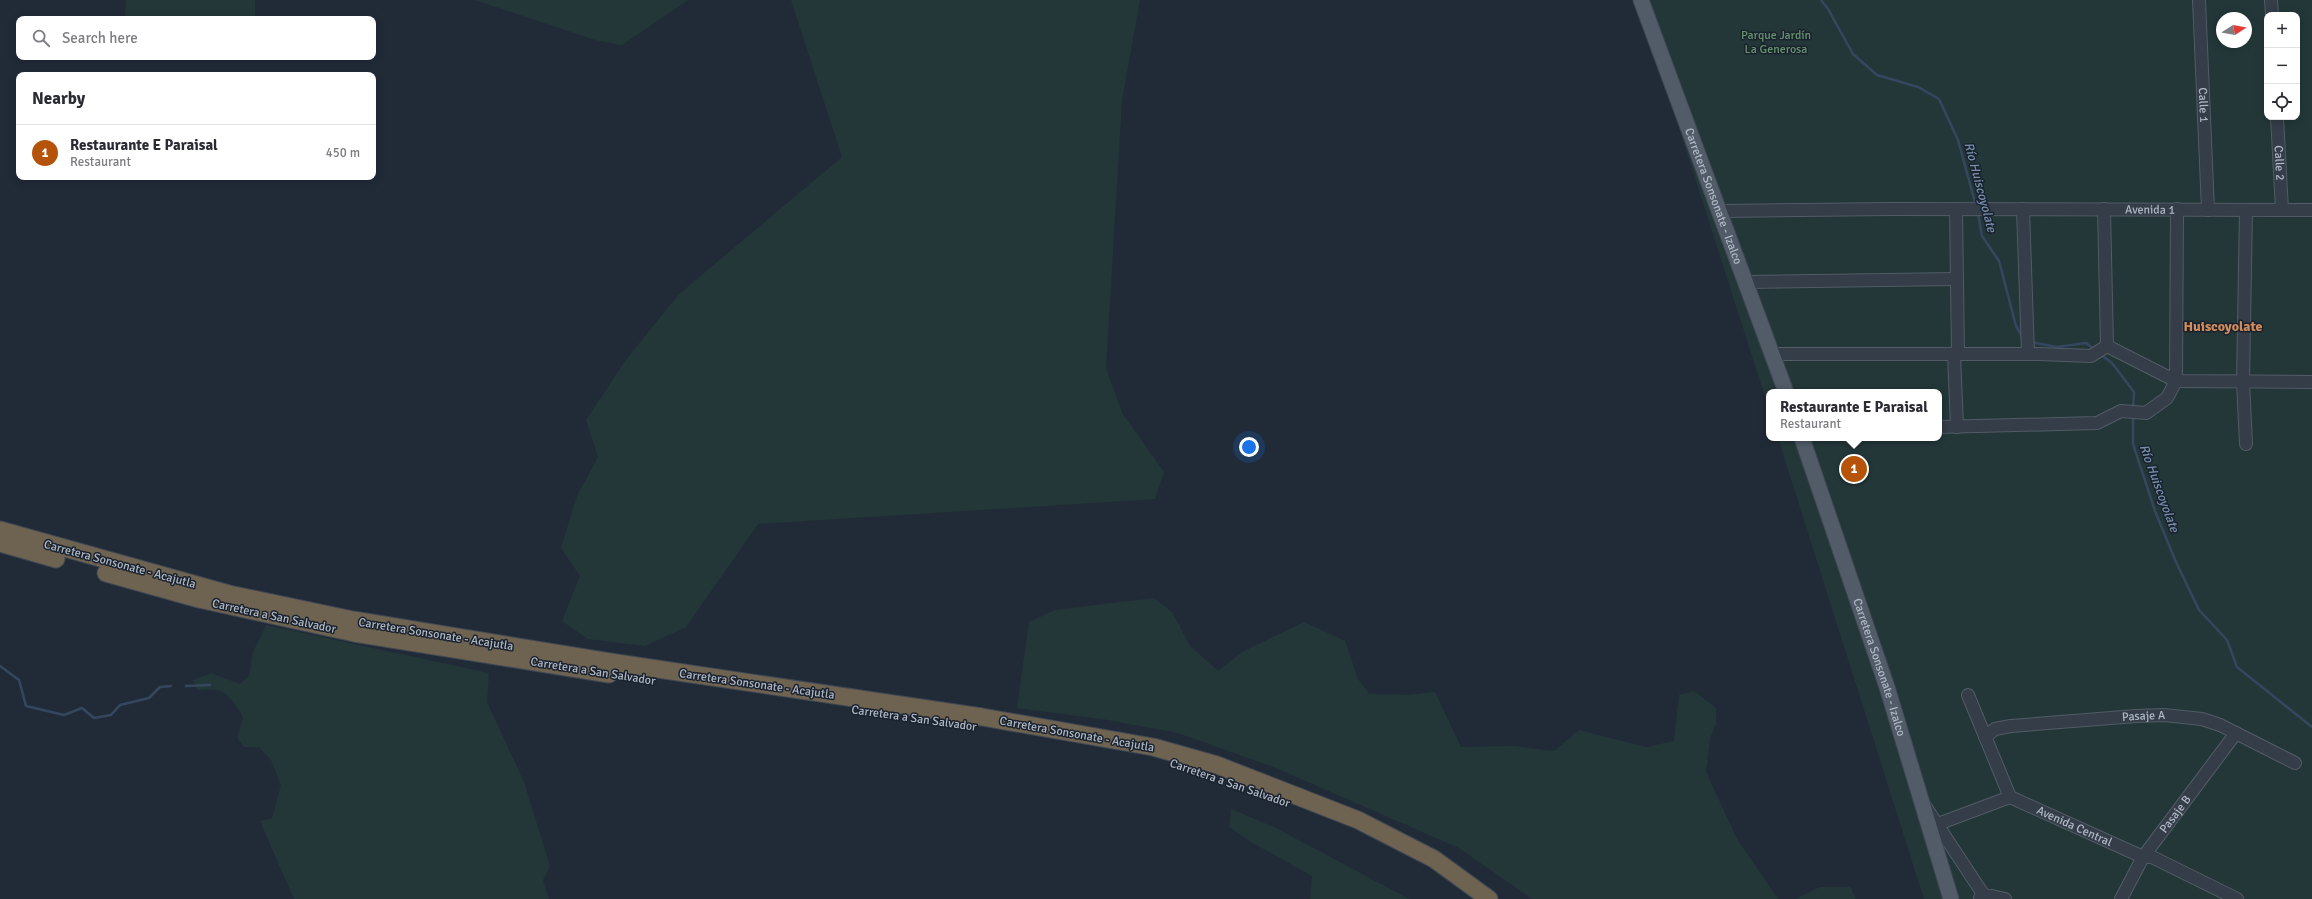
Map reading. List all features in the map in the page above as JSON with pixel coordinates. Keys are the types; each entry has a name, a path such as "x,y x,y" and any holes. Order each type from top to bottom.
{"highway":[{"name":"Carretera Sonsonate - Acajutla","path":"0,530 229,594 353,620 610,662 982,718 1153,747 1224,768 1358,820 1434,860 1490,899"},
{"name":"Carretera a San Salvador","path":"0,543 199,599 354,633 593,671 1057,739 1173,763 1262,793 1356,832 1407,857 1452,882 1475,899"}],"main road":[{"name":"Carretera Sonsonate - Izalco","path":"1641,0 1785,389"},
{"name":"Carretera Sonsonate - Izalco","path":"1803,441 1849,571 1923,803 1951,899"}],"street":[{"name":"Calle 1","path":"2199,0 2208,210"},
{"path":"2271,0 2272,12"},
{"name":"Calle 2","path":"2277,120 2282,210"},
{"name":"Avenida 1","path":"1719,211 1961,209 2312,210"},
{"path":"1957,427 1957,279 1961,209"},
{"path":"2023,209 2027,345"},
{"path":"2104,209 2104,348"},
{"path":"1942,427 2097,423 2121,412 2146,413 2167,398 2176,381 2177,209"},
{"path":"2246,210 2244,382 2246,444"},
{"path":"1746,282 1957,279"},
{"path":"1773,354 1956,354 2027,345 2091,356 2104,348"},
{"path":"2104,348 2176,381 2312,382"},
{"path":"1938,824 2010,796 1968,695"},
{"name":"Pasaje A","path":"1985,737 1995,729 2012,726 2164,715 2212,721 2295,763"},
{"name":"Pasaje B","path":"2122,899 2143,857 2236,733"},
{"name":"Avenida Central","path":"2010,796 2143,857 2152,857 2237,899"},
{"path":"1923,803 1938,824 1983,898 2005,899"}],"green space":[{"path":"126,0 255,0 255,16 125,16"},
{"path":"475,0 688,0 622,45 595,40"},
{"path":"791,0 1140,0 1122,100 1106,368 1122,413 1164,472 1155,499 758,524 686,627 645,646 588,639 562,621 580,576 561,548 577,496 598,457 586,420 625,361 678,295 842,157"},
{"name":"Parque Jardín La Generosa","path":"1638,0 2312,0 2312,899 1924,899 1779,441 1942,441 1942,389 1766,389 1766,400"},
{"path":"1154,598 1172,612 1190,646 1218,671 1242,652 1304,622 1345,641 1358,679 1369,694 1409,695 1435,692 1461,747 1515,746 1554,751 1579,730 1646,747 1674,741 1679,695 1694,691 1716,708 1716,724 1710,738 1706,772 1737,839 1778,899 1532,899 1459,848 1276,768 1178,733 1108,720 1017,708 1029,622 1055,610"},
{"path":"266,625 489,673 487,702 524,782 550,866 543,880 549,899 294,899 260,821 272,818 281,785 271,760 259,747 244,747 237,738 243,718 239,709 229,697 217,690 197,690 193,680 211,673 240,684 249,676 253,652"},
{"path":"1231,809 1274,827 1409,899 1310,899 1312,876 1251,842 1229,827"},
{"path":"1820,887 1850,887 1856,899 1796,899"}],"waterway":[{"name":"Río Huiscoyolate","path":"1821,0 1828,9 1853,54 1877,75 1918,87 1939,99 1958,140 1976,206"},
{"name":"Río Huiscoyolate","path":"1978,213 1982,236 1999,261 2016,326 2023,338"},
{"name":"Río Huiscoyolate","path":"2031,342 2057,347 2086,343 2095,350"},
{"name":"Río Huiscoyolate","path":"2100,354 2112,363 2134,392 2133,408"},
{"name":"Río Huiscoyolate","path":"2133,415 2133,444 2155,511 2176,562 2199,610 2227,640 2237,667 2312,727"},
{"path":"0,666 19,680 26,706 64,715 82,708 94,718 111,715 120,705 149,698 160,687 171,686"},
{"path":"186,686 210,685"}],"place":[{"name":"Restaurante E Paraisal","path":"1854,469"}],"district":[{"name":"Huiscoyolate","path":"2223,326"}]}
